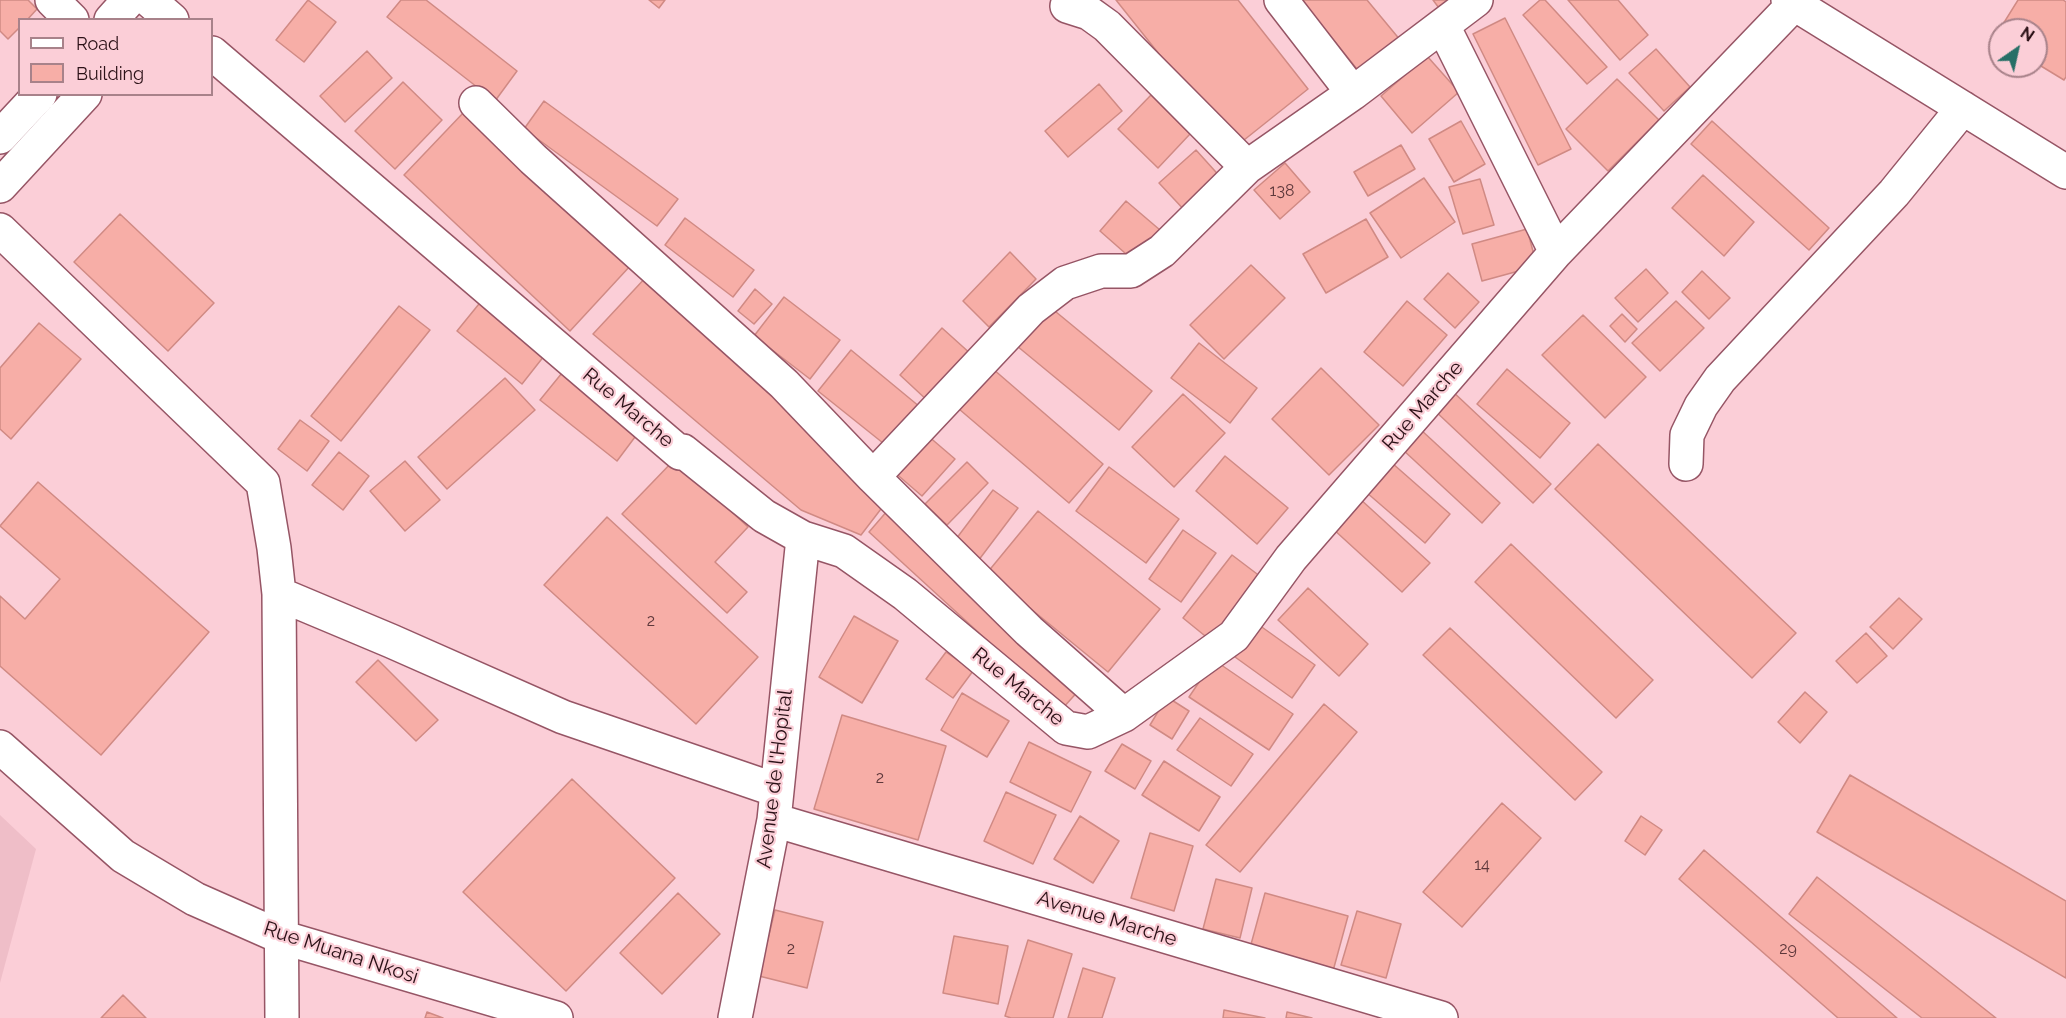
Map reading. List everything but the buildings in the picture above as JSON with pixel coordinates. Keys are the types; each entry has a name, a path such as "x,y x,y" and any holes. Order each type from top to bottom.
{"street":[{"path":"52,0 70,18"},
{"path":"113,18 129,0"},
{"path":"1281,0 1353,93"},
{"path":"873,477 1031,309 1065,283 1101,271 1131,271 1162,251 1247,167 1353,93 1476,0"},
{"path":"1791,2 2066,172"},
{"name":"Rue Marche","path":"213,54 680,453 683,451 764,516 802,538 844,551 905,594 1066,728 1088,732 1124,715 1234,636 1291,558 1556,252 1791,2"},
{"path":"1067,6 1089,13 1107,26 1247,167"},
{"path":"1443,26 1556,252"},
{"path":"0,137 38,96"},
{"path":"0,186 84,96"},
{"path":"477,103 533,159 784,384 873,477 1029,631 1124,715"},
{"path":"1686,464 1687,435 1701,406 1720,379 1894,193 1963,108"},
{"path":"0,230 263,483 279,594 282,1018"},
{"name":"Avenue de l'Hopital","path":"735,1018 775,805 802,538"},
{"name":"Avenue Marche","path":"279,594 563,717 775,805 1441,1018"},
{"name":"Rue Muana Nkosi","path":"0,747 123,856 195,899 281,937 556,1018"}],"shaded area":[{"path":"0,815 36,849 0,983"}]}
